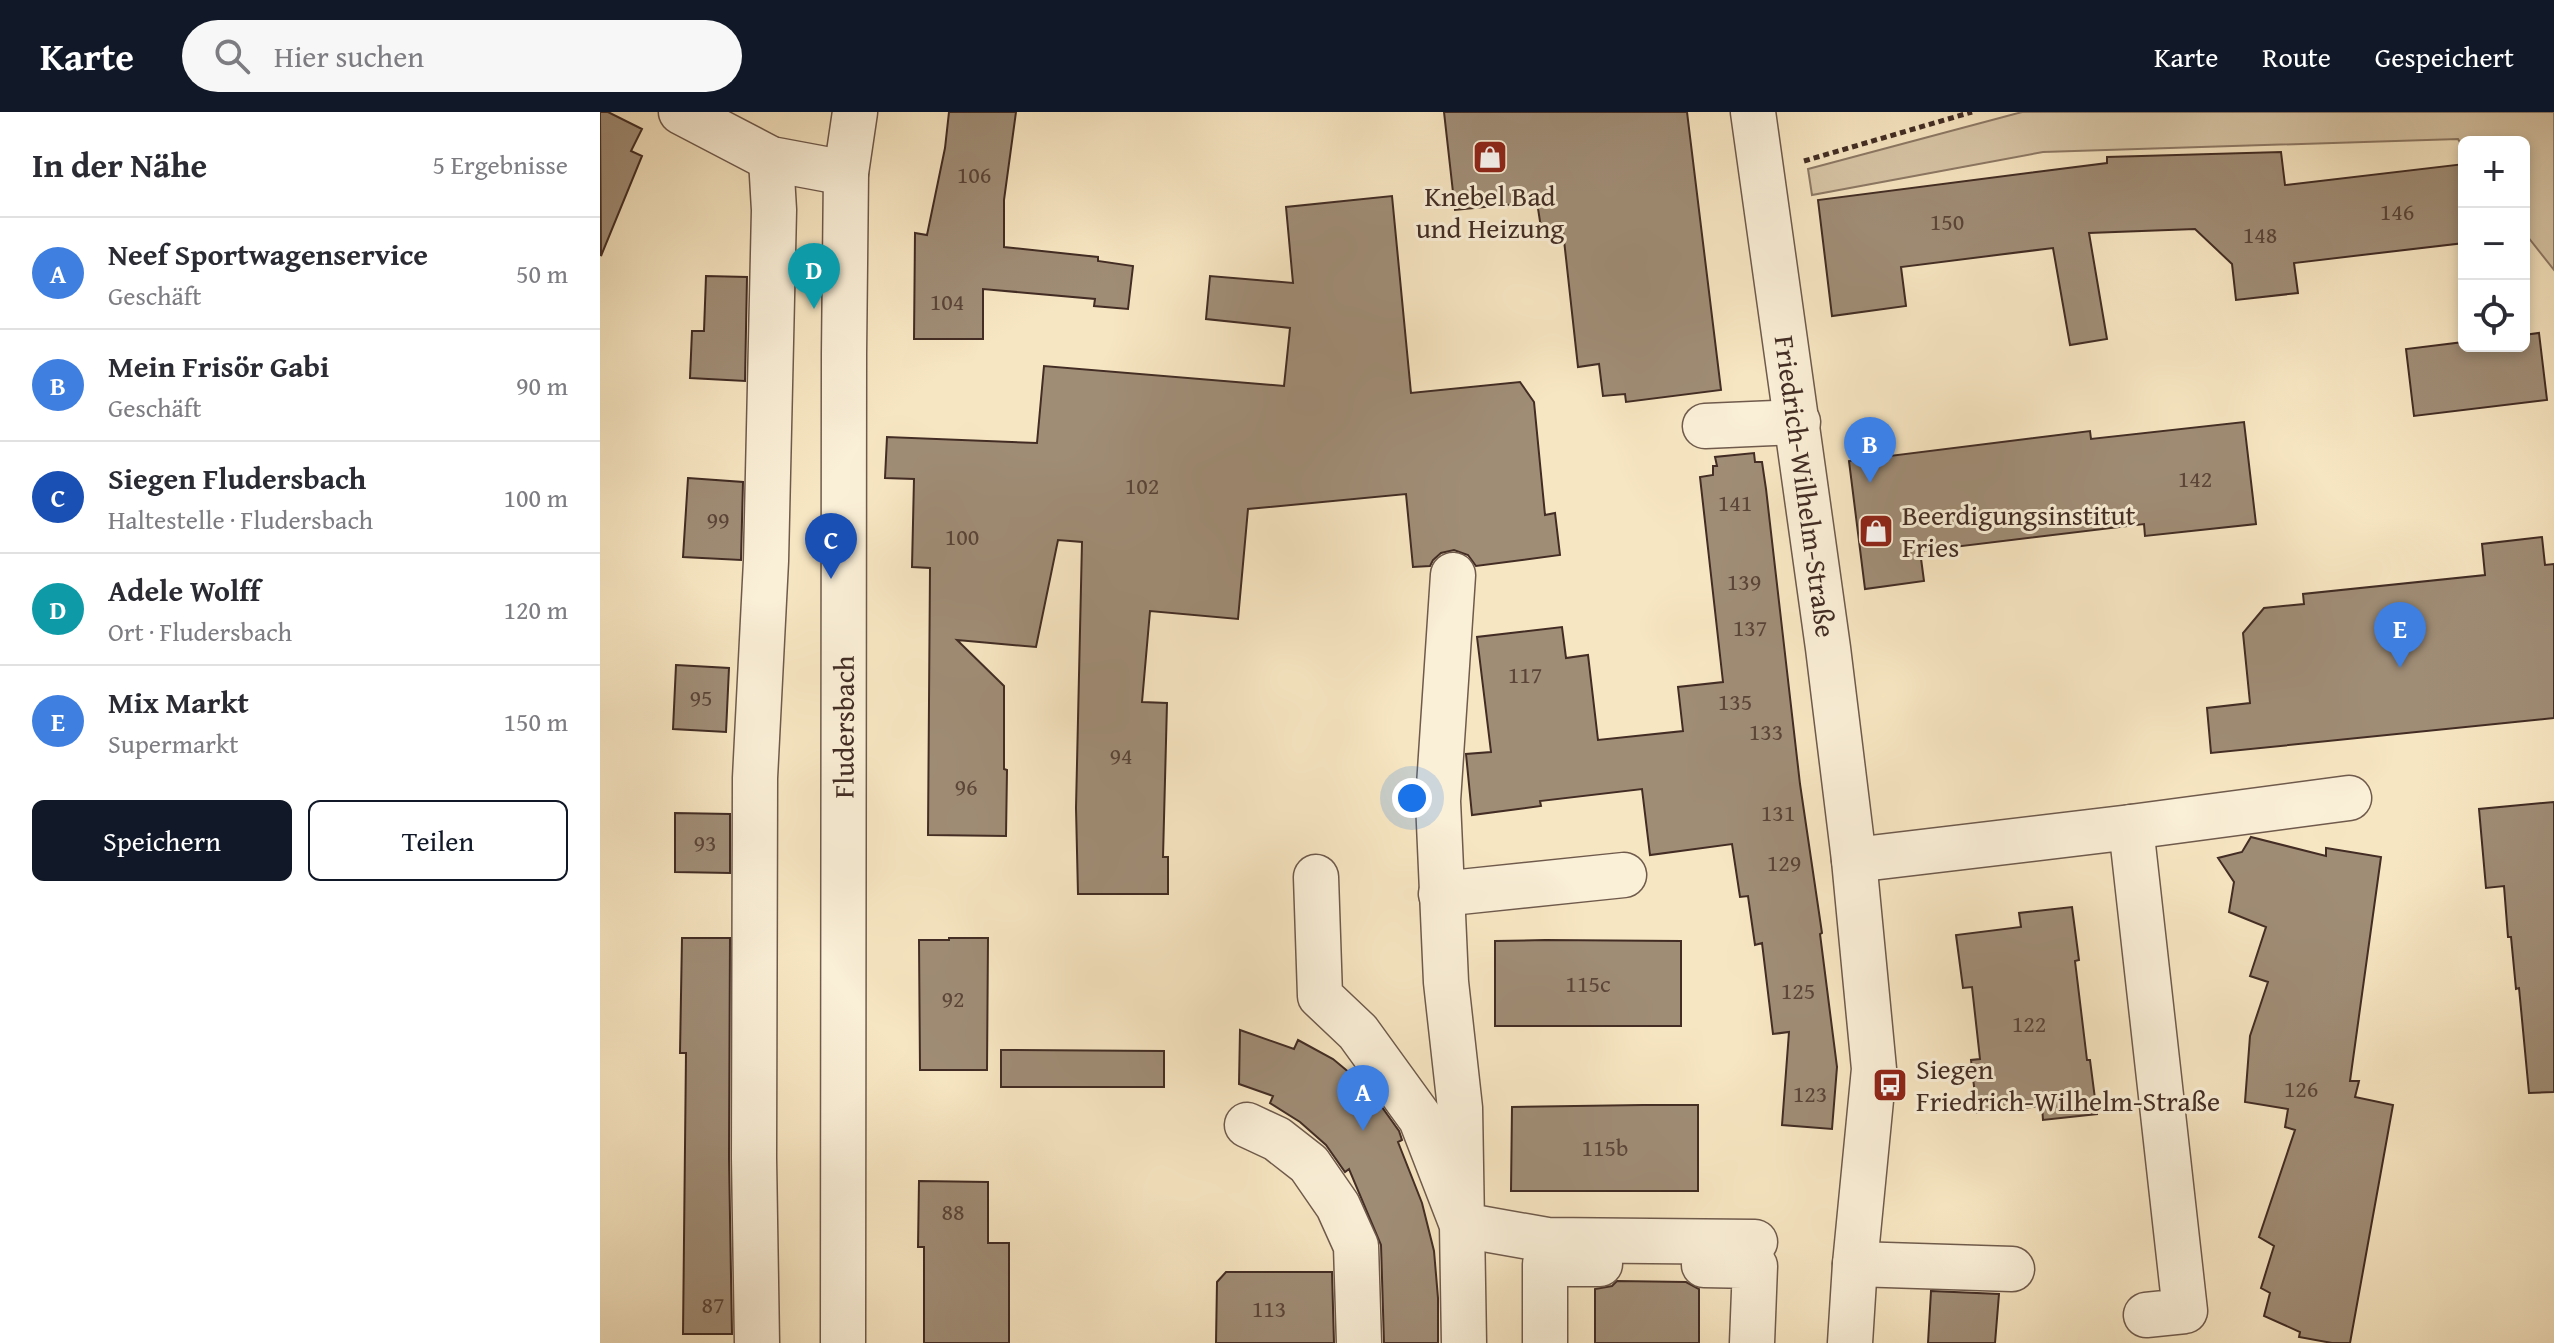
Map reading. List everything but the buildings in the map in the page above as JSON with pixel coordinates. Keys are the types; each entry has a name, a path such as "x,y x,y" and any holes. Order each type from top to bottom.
{"street":[{"path":"681,112 771,159 846,173"},
{"name":"Fludersbach","path":"843,1343 844,354 846,173 855,112"},
{"name":"Friedrich-Wilhelm-Straße","path":"1753,112 1798,422 1854,860 1874,1069 1850,1343"},
{"path":"757,1343 755,778 766,561 774,210 771,159"},
{"path":"1705,426 1798,422"},
{"path":"1453,575 1438,801 1446,982 1460,1108 1464,1343"},
{"path":"1854,860 2349,798"},
{"path":"2131,827 2185,1311 2146,1315"},
{"path":"1441,894 1624,875"},
{"path":"1316,877 1320,996 1358,1032 1421,1119 1462,1225"},
{"path":"1247,1125 1277,1139 1309,1164 1338,1206 1356,1246 1359,1343"},
{"path":"1462,1225 1547,1240 1755,1242"},
{"path":"1545,1343 1545,1264 1755,1266 1752,1343"},
{"path":"1855,1264 2012,1269"}],"path":[{"path":"1760,173 1972,112"}],"shaded area":[{"path":"2022,112 2554,112 2554,270 2530,240 2530,136 2043,152 1812,195 1808,169"}],"place":[{"name":"Knebel Bad und Heizung","path":"1490,157"},
{"name":"Adele Wolff","path":"814,309"},
{"name":"Mein Frisör Gabi","path":"1870,483"},
{"name":"Beerdigungsinstitut Fries","path":"1876,531"},
{"name":"Siegen Fludersbach","path":"831,579"},
{"name":"Mix Markt","path":"2400,668"},
{"name":"Siegen Friedrich-Wilhelm-Straße","path":"1890,1085"},
{"name":"Neef Sportwagenservice","path":"1363,1131"}]}
